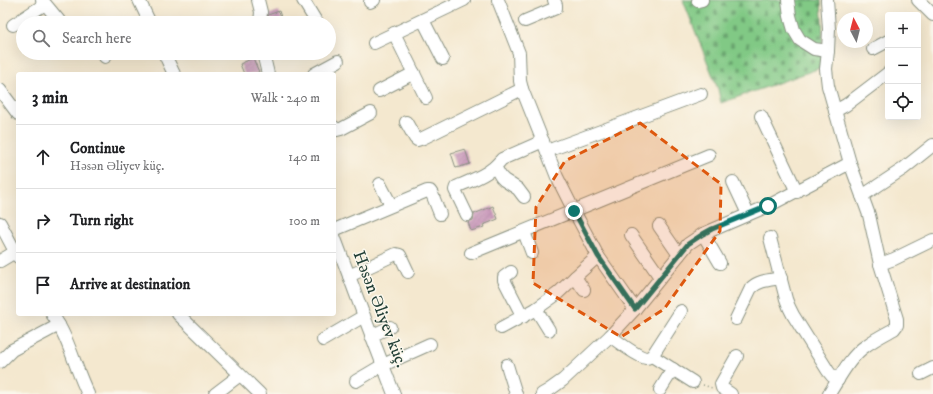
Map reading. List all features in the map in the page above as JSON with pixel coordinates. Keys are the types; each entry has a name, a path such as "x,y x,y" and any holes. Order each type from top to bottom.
{"street":[{"path":"139,0 147,16"},
{"path":"258,0 261,16"},
{"path":"303,0 313,16"},
{"path":"374,43 464,0"},
{"path":"499,0 519,53 520,81 522,89 559,182 598,256 635,309"},
{"path":"525,21 556,8 554,0"},
{"path":"788,0 794,30 800,40 814,49 828,51"},
{"path":"827,0 829,29 826,77 850,163 869,215 880,264 897,325 894,329 866,345 857,353 850,361 830,394"},
{"path":"918,0 926,14"},
{"path":"26,16 43,2 55,16"},
{"path":"423,20 443,58"},
{"path":"394,33 426,98"},
{"path":"873,49 885,43"},
{"path":"167,60 173,72"},
{"path":"265,60 268,72"},
{"path":"318,72 338,62"},
{"path":"379,91 414,73"},
{"path":"835,111 846,105 885,75"},
{"path":"406,122 414,138 417,140 522,89"},
{"path":"0,90 16,111"},
{"path":"467,215 455,190 456,187 479,177 495,167 502,159 701,94"},
{"path":"336,128 338,130 341,129 371,114"},
{"path":"761,116 796,192"},
{"path":"862,196 904,169 933,145"},
{"path":"471,253 709,155"},
{"path":"547,393 571,373 610,336 635,309 688,244 703,234 768,206 850,163"},
{"path":"495,167 501,177 515,186 524,197"},
{"path":"733,182 748,214"},
{"path":"380,184 391,205"},
{"path":"336,229 427,191 430,191 440,214"},
{"path":"0,223 16,255 0,261"},
{"path":"659,226 679,255"},
{"path":"524,232 532,252"},
{"path":"703,234 720,263"},
{"path":"631,235 660,277"},
{"path":"770,238 786,299 793,315 828,371 838,380"},
{"path":"880,264 931,245"},
{"name":"Həsən Əliyev küç.","path":"336,249 338,262 349,276 394,394"},
{"path":"349,276 396,254 400,255 408,272"},
{"path":"501,328 523,317 557,294 574,276 598,256"},
{"path":"511,272 504,277 504,280 523,317"},
{"path":"574,276 584,290"},
{"path":"736,319 751,288 755,284 781,278"},
{"path":"536,309 549,330"},
{"path":"610,336 644,358 648,358 652,356 680,311"},
{"path":"53,316 67,341 88,394"},
{"path":"180,316 260,394"},
{"path":"323,340 364,316"},
{"path":"0,362 12,350 59,324"},
{"path":"371,336 390,327"},
{"path":"356,381 383,365 430,344"},
{"path":"652,356 693,382"},
{"path":"727,391 721,384 736,356"},
{"path":"507,365 516,394"},
{"path":"921,374 933,368"},
{"path":"660,390 674,369"},
{"path":"215,394 240,375"}],"path":[{"path":"693,382 727,391"}],"highlighted area":[{"path":"640,123 721,184 720,231 664,309 621,337 533,283 536,207 565,161"}],"green space":[{"path":"683,0 821,0 823,38 820,49 823,67 721,103 718,89"}],"building":[{"path":"279,11 281,16 268,16"},
{"path":"249,60 254,60 259,72 243,72 240,64"},
{"path":"465,149 470,164 456,168 451,153"},
{"path":"493,206 498,219 483,225 484,227 471,231 468,222 473,220 474,214"}],"route":[{"path":"574,211 598,256 635,309 688,244 712,229 768,206"}]}
